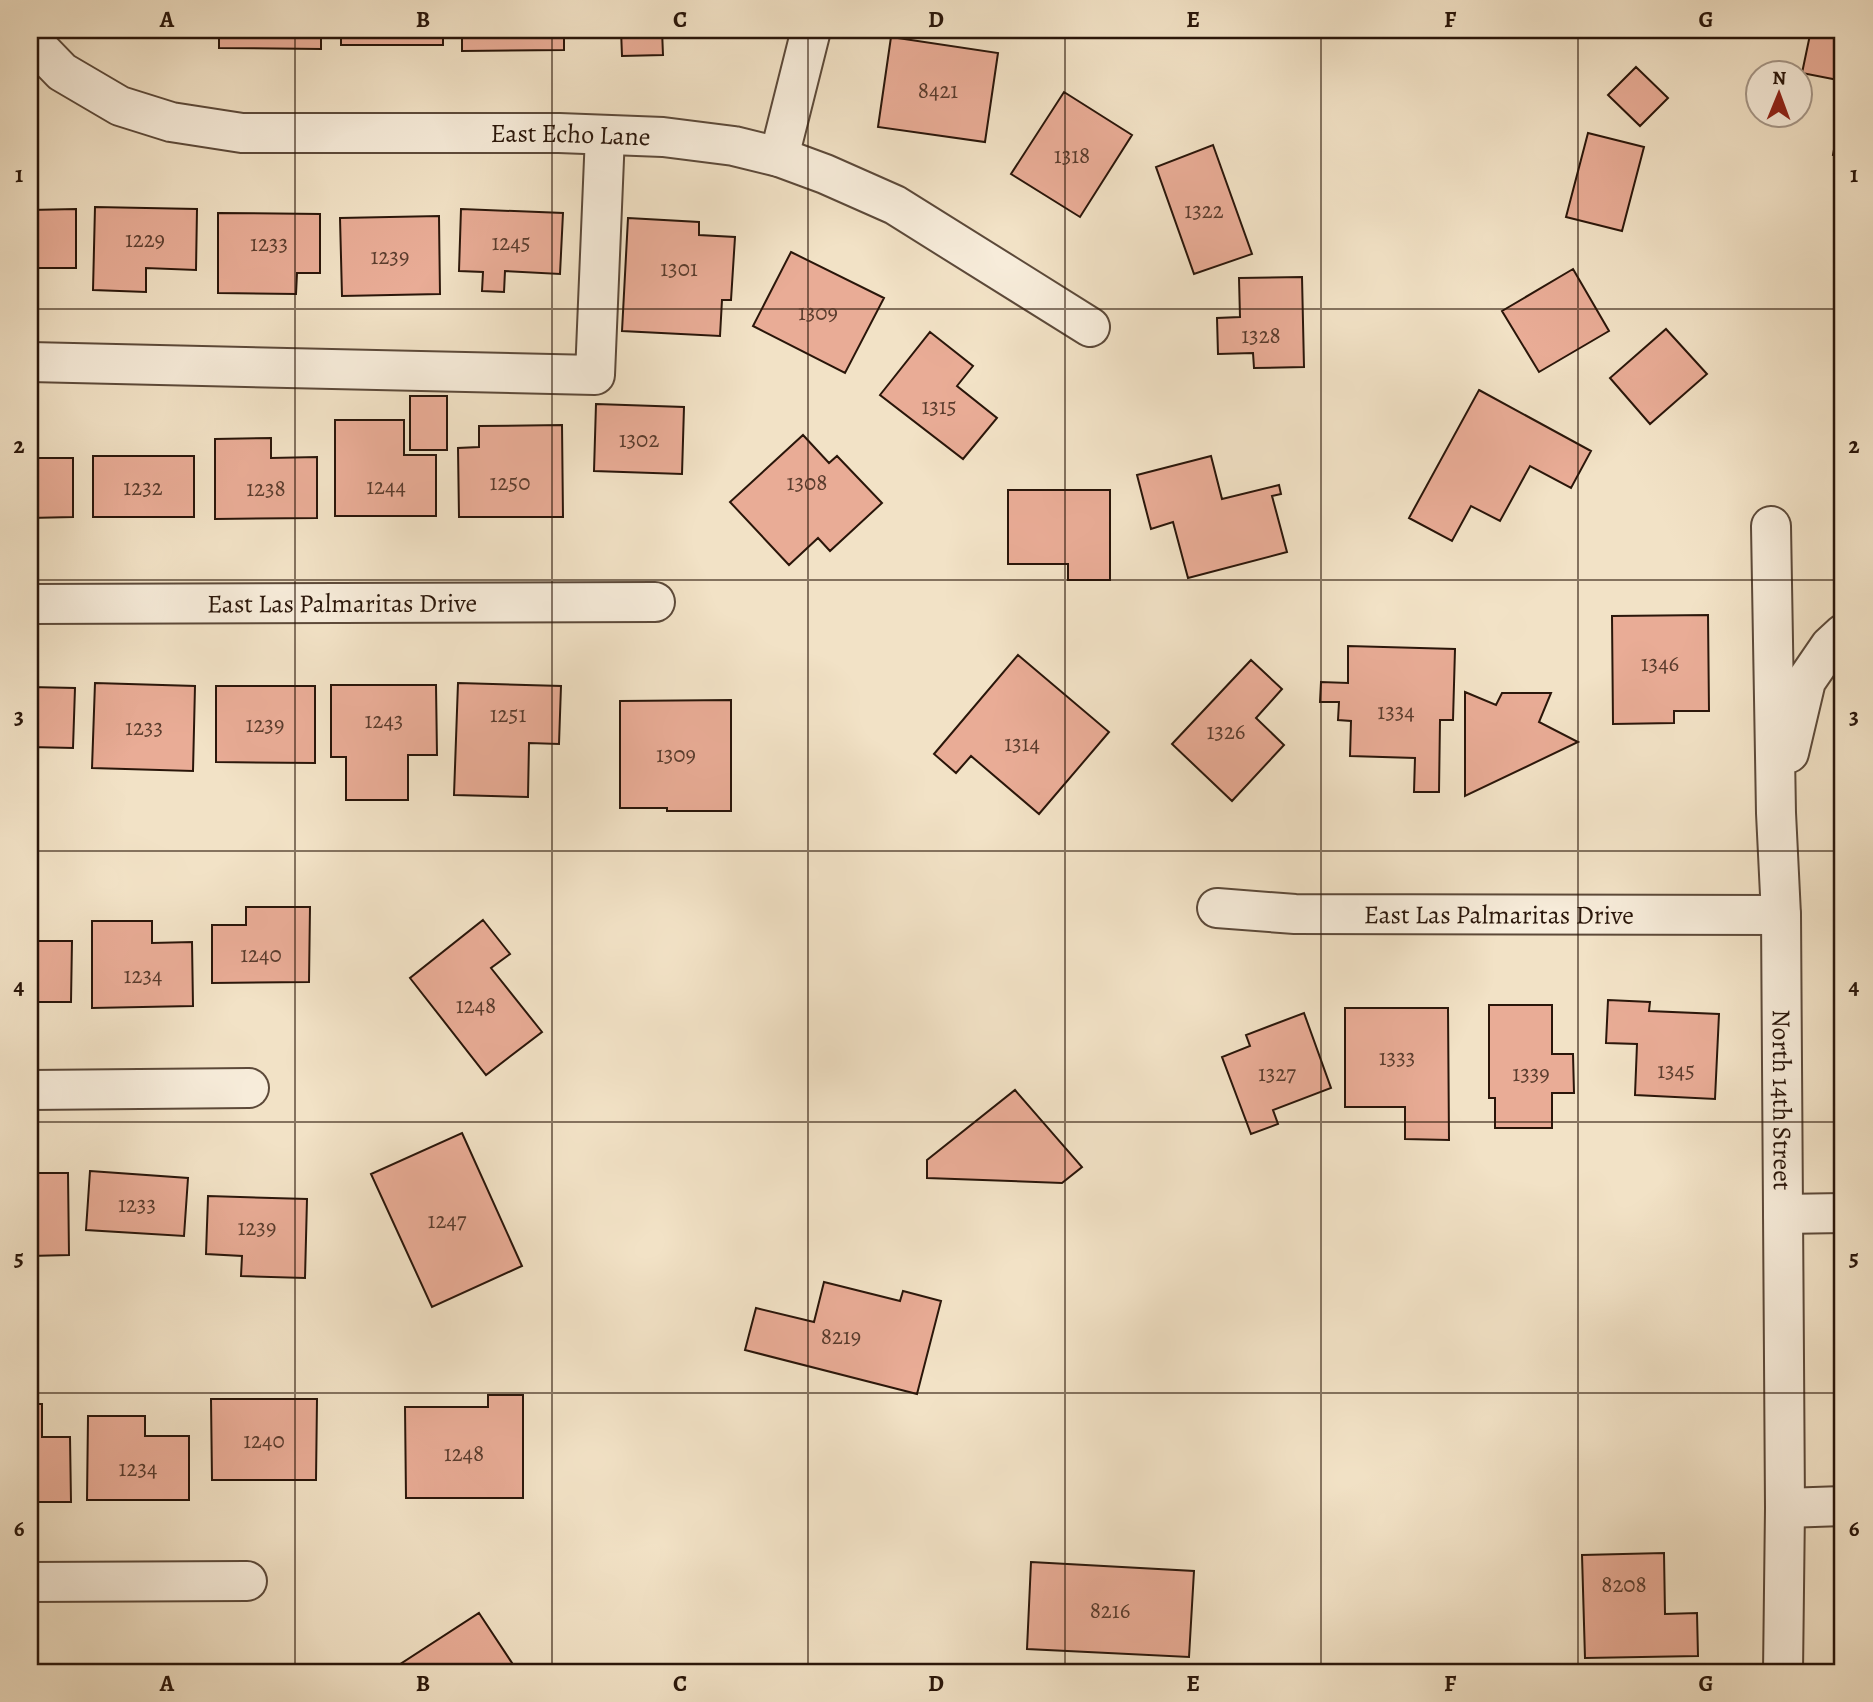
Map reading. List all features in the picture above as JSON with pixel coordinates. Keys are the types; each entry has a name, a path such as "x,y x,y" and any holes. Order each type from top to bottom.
{"street":[{"path":"779,157 811,30"},
{"name":"East Echo Lane","path":"30,39 62,72 120,106 171,122 242,133 559,133 663,136 734,146 779,157 895,205 1090,327"},
{"path":"30,362 595,375 605,135"},
{"name":"North 14th Street","path":"1771,526 1776,813 1781,915 1783,1672"},
{"name":"East Las Palmaritas Drive","path":"30,604 655,602"},
{"path":"1776,813 1806,681 1830,646 1843,634"},
{"name":"East Las Palmaritas Drive","path":"1217,908 1295,914 1781,915"},
{"path":"30,1090 249,1088"},
{"path":"1783,1214 1843,1213"},
{"path":"1784,1508 1843,1506"},
{"path":"30,1582 247,1581"}],"building":[{"path":"219,30 321,30 321,49 219,48"},
{"path":"341,30 443,30 443,45 341,45"},
{"path":"462,30 564,30 564,50 462,51"},
{"path":"621,30 662,30 663,55 622,56"},
{"path":"1811,30 1842,30 1843,81 1814,75 1814,60 1805,60"},
{"path":"891,37 998,53 985,142 878,127"},
{"path":"1636,67 1668,98 1640,126 1608,95"},
{"path":"1064,92 1132,135 1080,217 1011,174"},
{"path":"1843,101 1843,157 1833,155"},
{"path":"1588,133 1644,147 1622,231 1566,217"},
{"path":"1213,145 1252,254 1194,274 1156,167"},
{"path":"95,207 197,209 196,270 146,268 146,292 93,290"},
{"path":"76,209 76,268 33,268 34,293 30,293 30,210"},
{"path":"461,209 563,213 560,274 505,271 504,292 482,291 483,272 459,271"},
{"path":"218,213 320,214 320,273 297,273 296,294 218,293"},
{"path":"439,216 440,294 342,296 340,218"},
{"path":"628,218 699,222 699,235 735,237 731,300 722,300 720,336 622,331"},
{"path":"791,252 884,298 845,373 753,326"},
{"path":"1573,269 1609,331 1539,372 1502,311"},
{"path":"1302,277 1304,367 1254,368 1253,353 1218,354 1217,318 1240,317 1239,278"},
{"path":"1666,329 1707,374 1650,424 1610,378"},
{"path":"930,332 973,366 957,386 997,418 963,459 880,395"},
{"path":"1479,390 1591,451 1571,488 1530,466 1500,521 1471,506 1452,541 1409,518"},
{"path":"410,396 447,396 447,450 410,450"},
{"path":"30,401 33,458 73,458 73,517 30,518"},
{"path":"596,404 684,407 682,474 594,471"},
{"path":"335,420 404,420 404,455 436,455 436,516 335,516"},
{"path":"562,425 563,517 459,517 458,448 479,447 479,426"},
{"path":"803,435 829,463 837,456 882,503 830,551 818,538 789,565 730,502"},
{"path":"271,438 271,458 317,457 317,518 215,519 215,439"},
{"path":"93,456 194,456 194,517 93,517"},
{"path":"1211,456 1222,499 1279,485 1281,494 1272,496 1287,552 1188,578 1173,522 1151,529 1137,475"},
{"path":"1008,490 1110,490 1110,580 1068,580 1068,564 1008,564"},
{"path":"1708,615 1709,711 1674,711 1674,723 1613,724 1612,616"},
{"path":"1348,646 1455,649 1453,720 1440,720 1439,792 1414,792 1415,758 1350,756 1351,721 1338,720 1339,702 1320,702 1321,682 1348,683"},
{"path":"1018,655 1109,732 1039,814 971,756 956,773 934,754"},
{"path":"1251,660 1282,689 1256,718 1284,745 1232,801 1172,744"},
{"path":"95,683 195,686 193,771 92,768"},
{"path":"458,683 561,686 559,744 529,743 528,797 454,795"},
{"path":"331,685 436,685 437,755 408,755 408,800 346,800 346,757 331,757"},
{"path":"216,686 315,686 315,763 216,762"},
{"path":"30,687 75,688 73,748 30,747"},
{"path":"1465,692 1496,705 1502,693 1551,693 1539,722 1578,742 1465,796"},
{"path":"731,700 731,811 620,808 620,701"},
{"path":"30,884 31,941 72,941 71,1002 30,1002"},
{"path":"246,907 310,907 309,982 212,983 212,925 246,925"},
{"path":"483,920 510,954 491,968 542,1032 486,1075 410,978"},
{"path":"92,921 152,921 152,943 192,942 193,1006 92,1008"},
{"path":"1608,1000 1650,1002 1649,1011 1719,1014 1715,1099 1635,1095 1637,1044 1606,1043"},
{"path":"1489,1005 1552,1005 1552,1054 1573,1054 1574,1093 1552,1093 1552,1128 1495,1128 1495,1098 1489,1098"},
{"path":"1345,1008 1448,1008 1449,1140 1405,1139 1405,1107 1345,1107"},
{"path":"1304,1013 1331,1088 1273,1110 1278,1124 1251,1134 1222,1057 1250,1046 1246,1035"},
{"path":"1015,1090 1082,1167 1062,1183 927,1178 927,1160"},
{"path":"462,1133 522,1266 432,1307 371,1174"},
{"path":"90,1171 188,1178 184,1236 86,1230"},
{"path":"30,1173 68,1173 69,1255 30,1256"},
{"path":"208,1196 307,1199 305,1278 241,1276 242,1256 206,1254"},
{"path":"824,1282 900,1301 903,1291 941,1301 917,1394 745,1350 756,1308 814,1322"},
{"path":"488,1395 523,1395 523,1498 406,1498 405,1407 488,1407"},
{"path":"211,1399 317,1399 316,1480 212,1480"},
{"path":"30,1404 42,1404 42,1437 70,1437 71,1502 30,1502"},
{"path":"88,1416 145,1416 145,1436 189,1436 189,1500 87,1500"},
{"path":"1664,1553 1665,1614 1697,1613 1698,1656 1585,1658 1582,1555"},
{"path":"1031,1562 1194,1571 1189,1657 1027,1649"},
{"path":"479,1613 518,1672 388,1672"},
{"path":"88,1666 198,1670 88,1672"}]}
